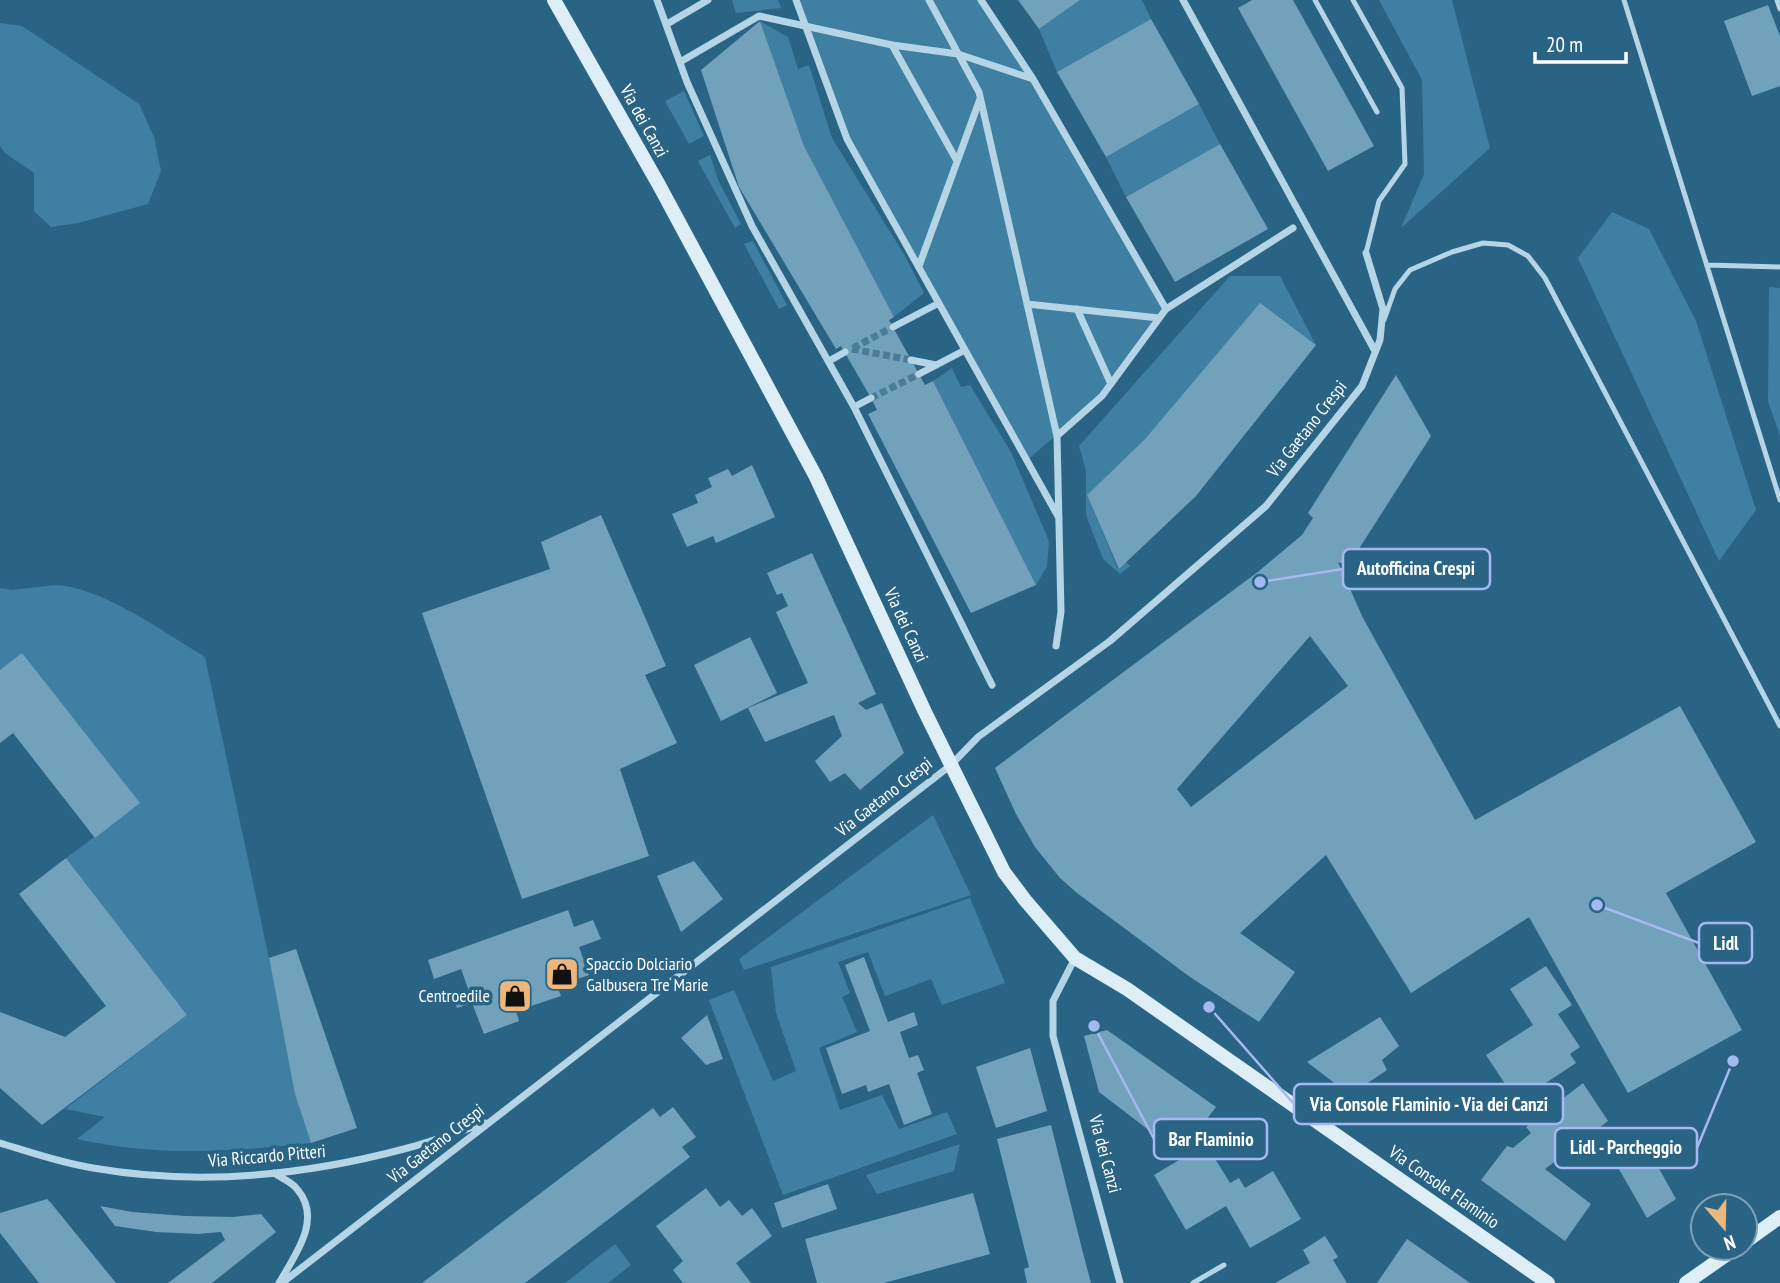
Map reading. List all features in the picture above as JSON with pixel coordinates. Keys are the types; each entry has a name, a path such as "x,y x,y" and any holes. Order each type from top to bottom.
{"street":[{"name":"Via dei Canzi","path":"554,0 659,185 816,477 1004,872 1075,958 1052,1001 1053,1036 1120,1283"},
{"path":"657,0 687,82 752,226 854,407 992,685"},
{"path":"667,24 708,0"},
{"path":"796,0 847,139 1061,522"},
{"path":"929,0 981,99 1058,436 1061,612 1056,646"},
{"path":"981,0 1033,79 1166,309"},
{"path":"1183,0 1375,351"},
{"path":"680,62 759,16 892,45 958,54 1033,79"},
{"path":"892,45 957,162"},
{"path":"919,266 981,99"},
{"path":"1058,436 1102,396 1166,309 1293,228"},
{"name":"Via Gaetano Crespi","path":"280,1283 951,765 978,737 1110,641 1266,506 1362,386 1384,320 1366,253"},
{"path":"892,327 939,303"},
{"path":"1027,304 1159,318"},
{"path":"1077,310 1111,384"},
{"path":"919,374 965,350"},
{"path":"829,361 845,352"},
{"path":"911,360 937,365"},
{"path":"854,407 871,398"},
{"name":"Via Console Flaminio","path":"1075,958 1127,989 1548,1283"},
{"name":"Via Riccardo Pitteri","path":"0,1143 91,1168 161,1177 220,1178 337,1165 405,1149 492,1121"},
{"path":"274,1173 296,1187 307,1206 308,1226 300,1248 280,1283"},
{"path":"1759,1232 1780,1217"},
{"path":"1686,1283 1716,1262"}],"lane":[{"path":"1315,0 1377,113"},
{"path":"1353,0 1402,88 1405,164 1379,201 1366,253"},
{"path":"1624,0 1780,500"},
{"path":"1777,0 1780,9"},
{"path":"1384,320 1395,289 1410,270 1426,262 1483,243 1508,245 1528,256 1545,278 1780,726"},
{"path":"1707,265 1780,267"},
{"path":"1193,1283 1224,1265"}],"shaded area":[{"path":"732,0 778,0 781,8 736,13"},
{"path":"796,0 981,0 1033,79 1166,309 1102,396 1026,461 847,139"},
{"path":"1080,0 1142,0 1151,19 1057,72 1039,29"},
{"path":"1379,0 1452,0 1490,148 1401,228 1424,174 1422,80"},
{"path":"760,21 788,37 798,69 809,65 832,138 905,256 924,293 894,317 804,146"},
{"path":"0,23 22,26 139,104 154,137 161,171 148,204 78,223 51,227 34,211 34,173 5,153 0,146"},
{"path":"684,91 704,136 689,144 665,101"},
{"path":"1199,104 1220,144 1126,197 1106,157"},
{"path":"710,155 718,180 741,224 735,228 698,161"},
{"path":"1612,212 1649,229 1696,321 1756,510 1719,561 1578,258"},
{"path":"753,241 787,305 779,309 744,244"},
{"path":"1230,276 1280,276 1316,345 1260,304 1145,439 1087,495 1118,569 1126,562 1130,566 1120,574 1103,559 1086,515 1086,470 1079,446"},
{"path":"1769,287 1780,288 1780,436 1768,401"},
{"path":"952,368 961,387 970,385 1011,452 1049,541 1047,566 1036,585 933,381"},
{"path":"56,585 94,594 113,603 205,657 295,1093 311,1143 252,1149 165,1151 77,1139 105,1117 65,1109 187,1015 66,858 140,803 0,670 0,588 12,590"},
{"path":"933,815 971,895 744,970 739,959"},
{"path":"970,898 1005,983 942,1005 931,979 885,996 868,952 838,962 850,993 842,997 857,1032 819,1048 840,1110 882,1095 899,1129 947,1112 957,1134 783,1195 709,1000 734,990 773,1081 796,1071 776,1013 771,967"},
{"path":"960,1144 954,1171 877,1194 866,1175"},
{"path":"615,1244 631,1265 608,1283 565,1283"}],"building":[{"path":"1018,0 1080,0 1039,29"},
{"path":"1252,0 1293,0 1374,146 1328,171 1238,8"},
{"path":"1768,5 1780,36 1780,86 1752,96 1724,21"},
{"path":"1151,19 1199,104 1106,157 1057,72"},
{"path":"760,21 804,146 894,317 889,320 925,385 933,381 1036,585 971,613 868,414 877,410 871,398 841,346 836,349 739,187 701,70"},
{"path":"1220,144 1268,229 1175,282 1126,197"},
{"path":"1260,303 1316,345 1196,496 1119,569 1087,495 1145,439"},
{"path":"1396,375 1431,436 1348,566 1338,562 1363,618 1475,820 1680,706 1756,842 1666,893 1742,1030 1628,1093 1529,917 1411,993 1326,855 1240,933 1295,972 1259,1022 1190,977 1060,878 1035,847 995,768 1259,571 1302,535 1313,518 1308,513","holes":["1310,636 1348,686 1191,807 1177,789"]},
{"path":"752,465 775,517 716,543 713,536 687,547 672,514 698,503 695,495 712,487 708,478 728,469 732,476"},
{"path":"601,515 666,666 645,675 677,743 620,769 649,856 522,899 422,613 550,569 541,542"},
{"path":"812,553 876,694 858,703 866,710 882,703 904,753 860,790 845,773 830,782 815,761 842,736 834,715 765,742 748,708 808,683 776,612 788,606 782,593 777,595 767,573"},
{"path":"750,637 777,693 721,721 694,665"},
{"path":"22,653 140,803 95,838 13,733 0,743 0,670"},
{"path":"66,858 187,1015 42,1125 0,1088 0,1012 65,1037 106,1006 19,894"},
{"path":"694,861 723,899 681,932 657,876"},
{"path":"568,910 574,927 593,920 601,939 579,947 589,975 557,986 561,996 516,1011 519,1021 484,1034 472,1003 457,1008 454,1000 470,994 461,969 434,979 428,960"},
{"path":"296,949 357,1128 311,1143 295,1094 269,958"},
{"path":"864,957 888,1022 914,1012 918,1025 900,1032 909,1058 918,1055 924,1070 917,1073 932,1114 904,1125 889,1084 868,1092 866,1085 842,1094 826,1048 870,1031 845,965"},
{"path":"1546,966 1572,1005 1558,1014 1580,1047 1570,1054 1576,1063 1517,1102 1486,1055 1533,1025 1510,989"},
{"path":"707,1015 723,1059 706,1065 681,1038"},
{"path":"1380,1017 1399,1046 1382,1060 1387,1070 1350,1095 1307,1062"},
{"path":"1107,1030 1216,1107 1194,1136 1188,1134 1180,1144 1167,1137 1163,1141 1099,1092 1084,1036"},
{"path":"1030,1048 1047,1111 996,1128 976,1067"},
{"path":"1583,1083 1608,1121 1545,1169 1591,1204 1565,1241 1481,1180 1507,1146 1513,1148 1531,1133 1526,1127"},
{"path":"673,1107 696,1137 682,1147 690,1157 525,1283 422,1283 653,1108 660,1117"},
{"path":"1051,1125 1091,1283 1027,1283 1024,1269 1029,1267 997,1139"},
{"path":"1638,1131 1676,1199 1647,1218 1608,1150"},
{"path":"1206,1144 1230,1183 1239,1178 1245,1188 1273,1171 1301,1219 1250,1248 1226,1206 1186,1230 1154,1175"},
{"path":"828,1184 837,1209 782,1228 774,1203"},
{"path":"706,1188 720,1207 729,1200 742,1216 752,1208 772,1236 736,1263 751,1283 683,1283 673,1270 683,1261 656,1226"},
{"path":"973,1193 990,1254 884,1283 817,1283 805,1239"},
{"path":"47,1199 116,1283 39,1283 0,1233 0,1213"},
{"path":"100,1206 132,1212 186,1216 233,1217 261,1214 276,1232 212,1283 168,1283 225,1240 221,1232 156,1232 115,1226"},
{"path":"1325,1236 1338,1257 1333,1260 1347,1283 1275,1283 1310,1263 1303,1250"},
{"path":"1407,1239 1470,1283 1377,1283"}],"tunnel":[{"path":"853,348 893,327"},
{"path":"852,349 911,360"},
{"path":"871,398 919,374"}],"place":[{"name":"Autofficina Crespi","path":"1260,582"},
{"name":"Lidl","path":"1597,905"},
{"name":"Spaccio Dolciario Galbusera Tre Marie","path":"562,974"},
{"name":"Centroedile","path":"515,996"},
{"name":"Via Console Flaminio - Via dei Canzi","path":"1209,1007"},
{"name":"Bar Flaminio","path":"1094,1026"},
{"name":"Lidl - Parcheggio","path":"1733,1061"}]}
